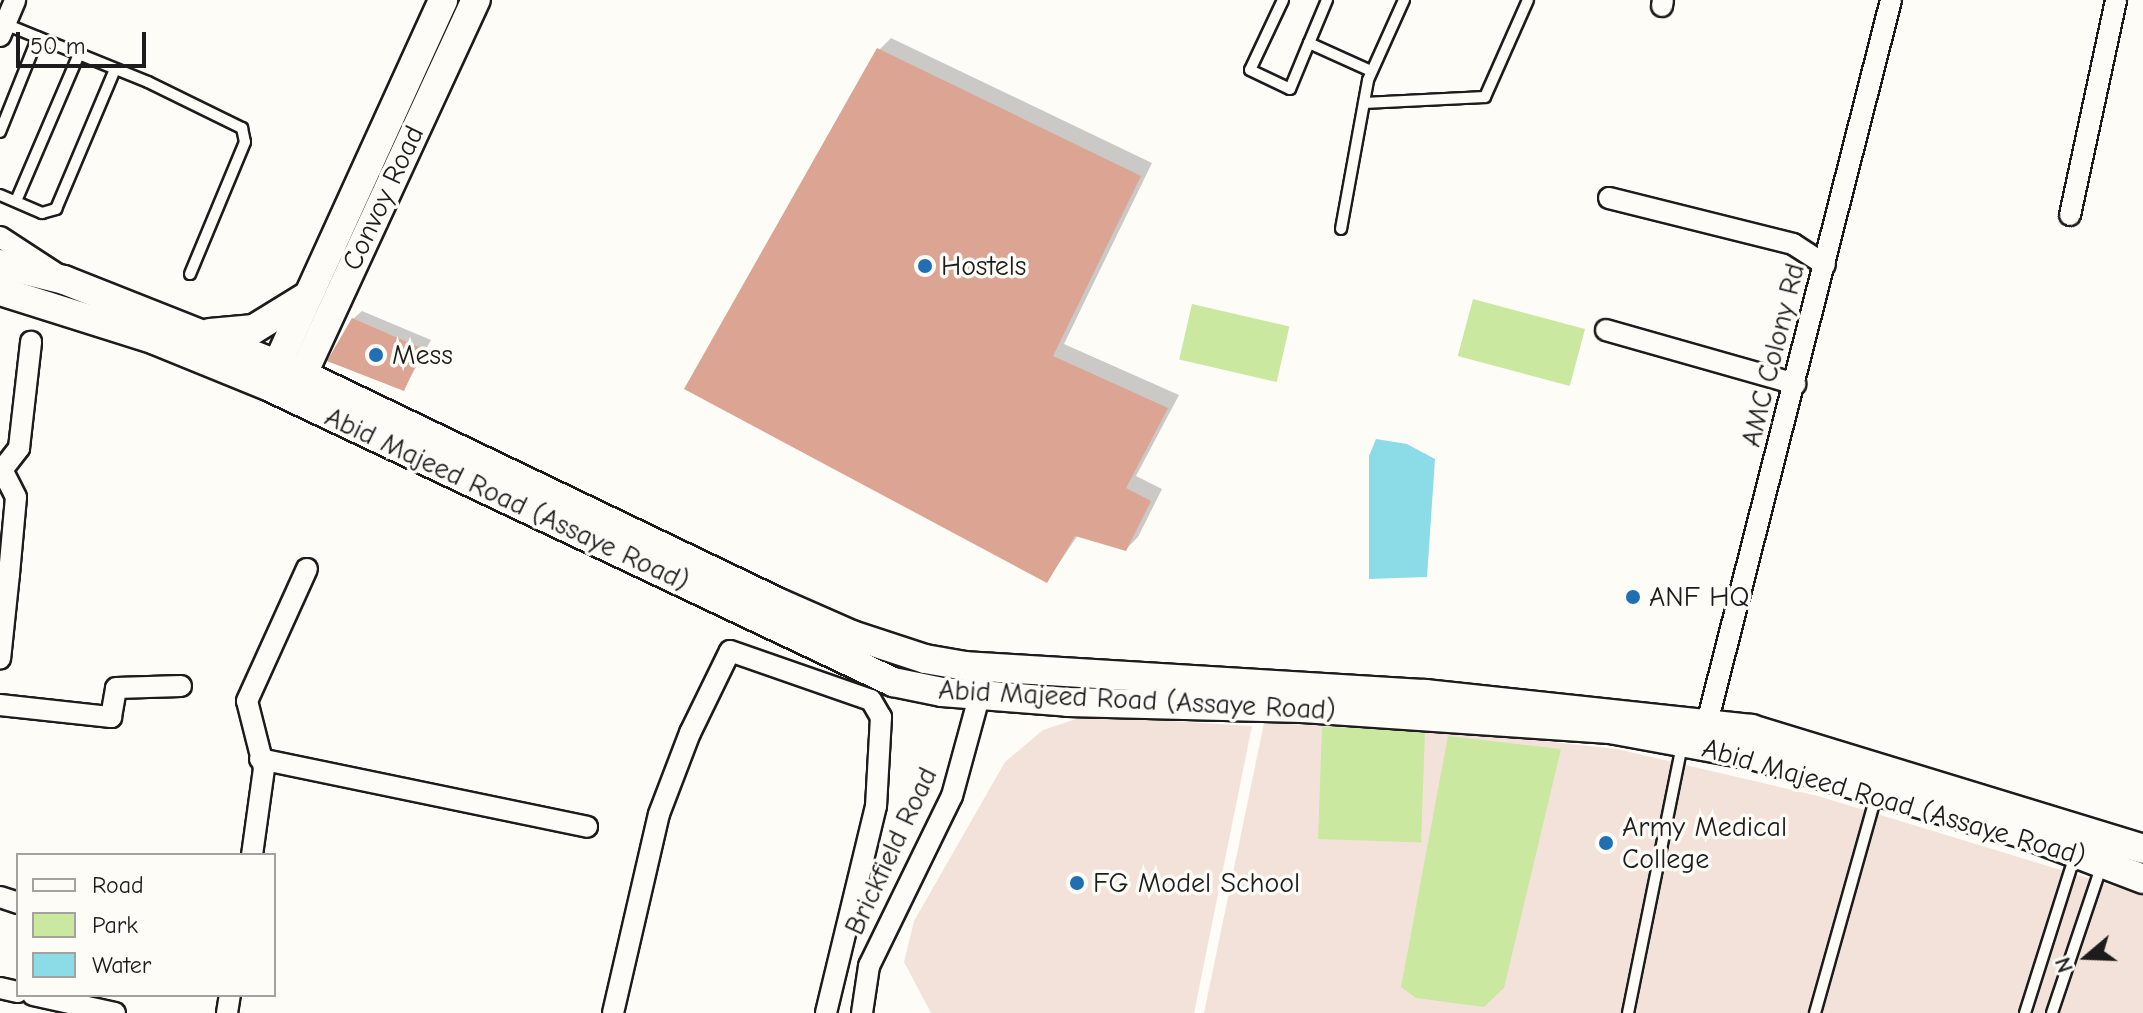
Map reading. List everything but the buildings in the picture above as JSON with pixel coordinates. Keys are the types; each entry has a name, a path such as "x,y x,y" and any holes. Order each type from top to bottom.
{"main road":[{"name":"Convoy Road","path":"285,380 310,294 443,0"},
{"name":"Convoy Road","path":"285,380 476,0"},
{"name":"Abid Majeed Road (Assaye Road)","path":"0,264 64,280 201,332 285,380 893,682 980,695 1302,708 1610,729 1752,755 1877,792 2093,846 2143,849"},
{"name":"Abid Majeed Road (Assaye Road)","path":"0,291 285,380 852,635 925,659 988,667 1425,694 1751,729 2093,846 2143,879"},
{"path":"201,332 254,329 310,294"}],"street":[{"path":"2,30 15,0"},
{"name":"AMC Colony Rd","path":"1707,723 1891,0"},
{"path":"2070,215 2116,0"},
{"path":"1609,198 1793,244 1825,265"},
{"path":"0,237 64,280"},
{"path":"1606,330 1795,384"},
{"path":"0,659 4,574 16,497 2,470 19,448 31,342"},
{"path":"252,853 264,768 247,701 307,569"},
{"path":"613,1013 659,814 690,733 730,651 871,700 881,717 876,806 826,1013"},
{"name":"Brickfield Road","path":"862,1013 869,966 952,796 988,667"},
{"path":"0,705 111,717 116,688 181,686"},
{"path":"260,759 587,827"},
{"path":"42,997 115,1013"}],"lane":[{"path":"1283,0 1250,70 1290,89 1327,0"},
{"path":"1341,229 1371,71 1404,0"},
{"path":"1364,103 1485,97 1528,0"},
{"path":"2,30 38,37 115,69 226,117 245,135 190,274"},
{"path":"0,132 38,37"},
{"path":"1309,43 1371,71"},
{"path":"16,201 79,54"},
{"path":"0,195 42,213 56,209 115,69"},
{"path":"1628,1013 1683,741"},
{"path":"1815,1013 1877,792"},
{"path":"2025,1013 2093,846"},
{"path":"2052,1013 2093,846"}],"shaded area":[{"name":"FG Model School","path":"1085,716 1252,726 1194,1013 931,1013 904,962 914,921 1005,762 1043,730"},
{"name":"Army Medical College","path":"1264,723 1450,731 1617,749 1818,796 2130,891 2143,896 2143,1013 1204,1013"}],"green space":[{"path":"1473,299 1585,329 1570,386 1458,356"},
{"path":"1192,304 1289,326 1277,382 1179,360"},
{"path":"1322,727 1425,731 1421,843 1318,839"},
{"path":"1448,736 1561,749 1504,988 1484,1007 1416,998 1401,987"}],"water":[{"path":"1376,439 1407,444 1435,459 1427,577 1369,579 1369,456"}],"place":[{"name":"Hostels","path":"925,266"},
{"name":"Mess","path":"376,355"},
{"name":"ANF HQ","path":"1633,597"},
{"name":"Army Medical College","path":"1606,843"},
{"name":"FG Model School","path":"1077,883"}]}
